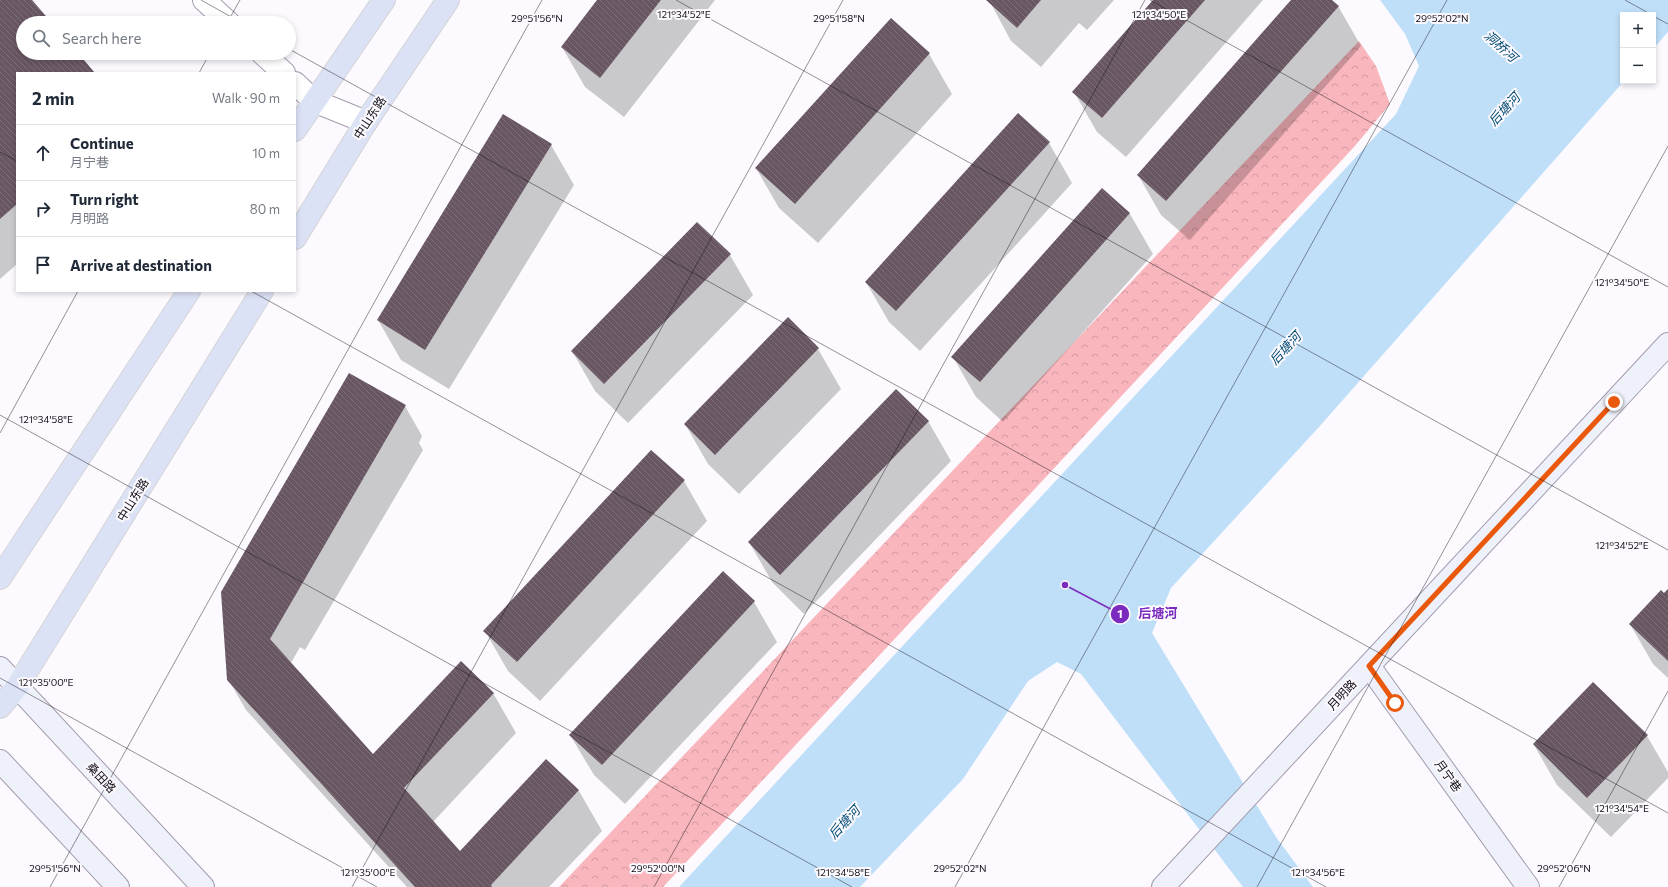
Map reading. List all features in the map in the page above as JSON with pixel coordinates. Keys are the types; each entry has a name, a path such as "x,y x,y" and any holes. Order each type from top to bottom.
{"main road":[{"path":"296,128 384,0"},
{"name":"中山东路","path":"296,236 366,122 448,0"},
{"path":"0,578 188,292"},
{"name":"中山东路","path":"0,707 17,687 261,292"}],"street":[{"path":"204,0 221,16"},
{"path":"270,60 283,72"},
{"path":"296,84 314,101 366,122"},
{"name":"月明路","path":"1163,887 1668,344"},
{"name":"月宁巷","path":"1369,666 1528,887"},
{"name":"桑田路","path":"0,668 203,887"},
{"path":"0,761 118,887"}],"green space":[{"path":"1359,41 1376,66 1390,104 1354,147 663,887 559,887"}],"water":[{"name":"洞桥河","path":"1380,0 1668,0 1668,32 1656,46 1656,12 1620,12 1620,84 1621,84 1319,427 1171,588 1152,633 1276,837 1313,887 1243,887 1081,674 1057,662 1028,681 963,779 860,887 679,887 1396,114 1419,66 1405,34"}],"building":[{"path":"0,0 32,0 46,16 16,16 16,60 84,60 94,72 16,72 16,205 0,219"},
{"path":"597,0 661,0 600,78 561,47"},
{"path":"986,0 1041,0 1017,28"},
{"path":"1153,0 1205,0 1102,118 1072,92"},
{"path":"1291,0 1332,0 1339,6 1166,201 1137,175"},
{"path":"891,18 930,53 795,204 755,168"},
{"path":"1018,113 1050,142 896,311 865,282"},
{"path":"503,114 552,144 425,350 377,320"},
{"path":"1102,188 1130,213 980,382 951,357"},
{"path":"697,222 731,254 604,384 571,351"},
{"path":"788,317 819,348 715,455 684,424"},
{"path":"349,373 406,405 270,639 373,754 461,661 494,693 404,788 460,851 546,759 579,790 491,885 492,887 415,887 227,680 221,592"},
{"path":"896,389 929,421 780,575 748,542"},
{"path":"651,450 685,480 517,662 483,631"},
{"path":"723,571 755,601 602,765 569,735"},
{"path":"1668,589 1668,661 1629,624 1661,590 1664,593"},
{"path":"1593,682 1648,735 1587,798 1533,744"}],"place":[{"name":"后塘河","path":"1065,585"}],"route":[{"path":"1395,703 1369,666 1614,402"}]}
